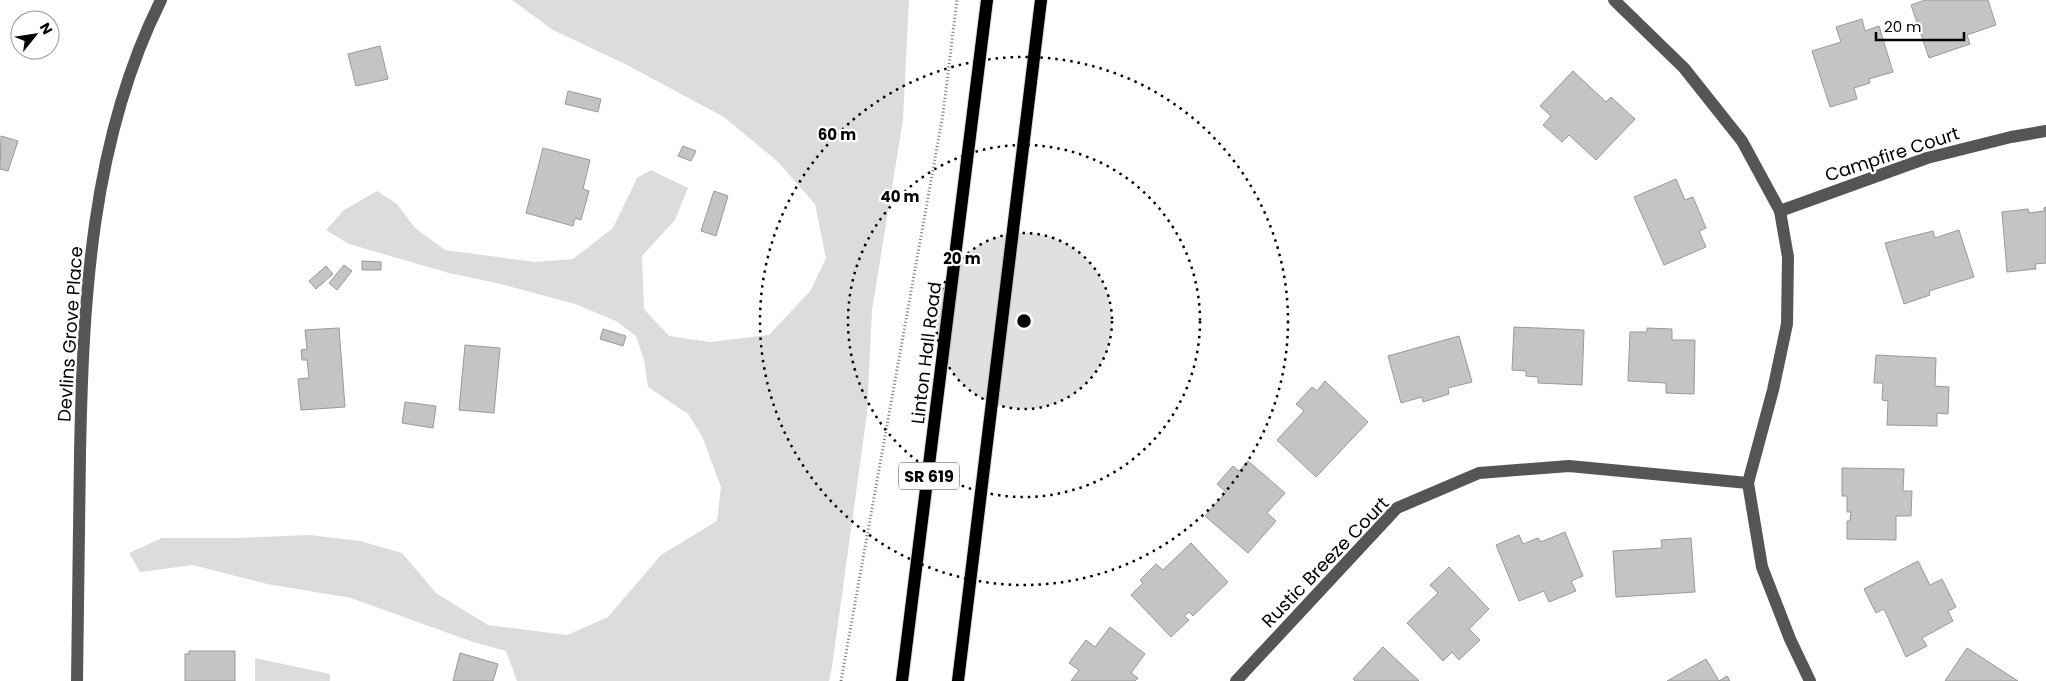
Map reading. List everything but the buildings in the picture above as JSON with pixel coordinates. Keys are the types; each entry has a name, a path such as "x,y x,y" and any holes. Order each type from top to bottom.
{"main road":[{"name":"Linton Hall Road","path":"902,681 987,0"},
{"name":"SR 619","path":"958,681 1041,0"}],"street":[{"name":"Devlins Grove Place","path":"77,681 82,362 92,249 110,144 122,99 140,48 161,0"},
{"path":"1614,0 1684,68 1742,141 1780,211 1788,256 1787,324 1773,390 1748,483 1762,567 1790,640 1810,681"},
{"name":"Campfire Court","path":"1780,211 1927,158 2011,137 2046,131"},
{"name":"Rustic Breeze Court","path":"1236,681 1397,508 1479,473 1569,466 1748,483"}],"path":[{"path":"841,681 943,114 957,0"}],"shaded area":[{"path":"512,0 909,0 903,120 872,310 867,413 829,681 517,681 506,651 473,642 351,598 267,584 193,565 140,572 129,553 162,538 310,535 360,541 402,553 436,593 488,625 567,635 608,617 661,555 717,521 721,487 702,436 688,414 648,387 644,360 636,336 616,321 575,304 501,284 449,273 349,244 326,230 344,210 377,191 397,204 415,228 445,250 535,262 573,259 613,228 637,178 651,170 688,188 675,220 642,256 644,309 669,336 710,342 769,335 811,290 826,258 815,204 777,161 724,117 625,64 553,30"},
{"path":"255,658 330,674 330,681 255,681"}]}
